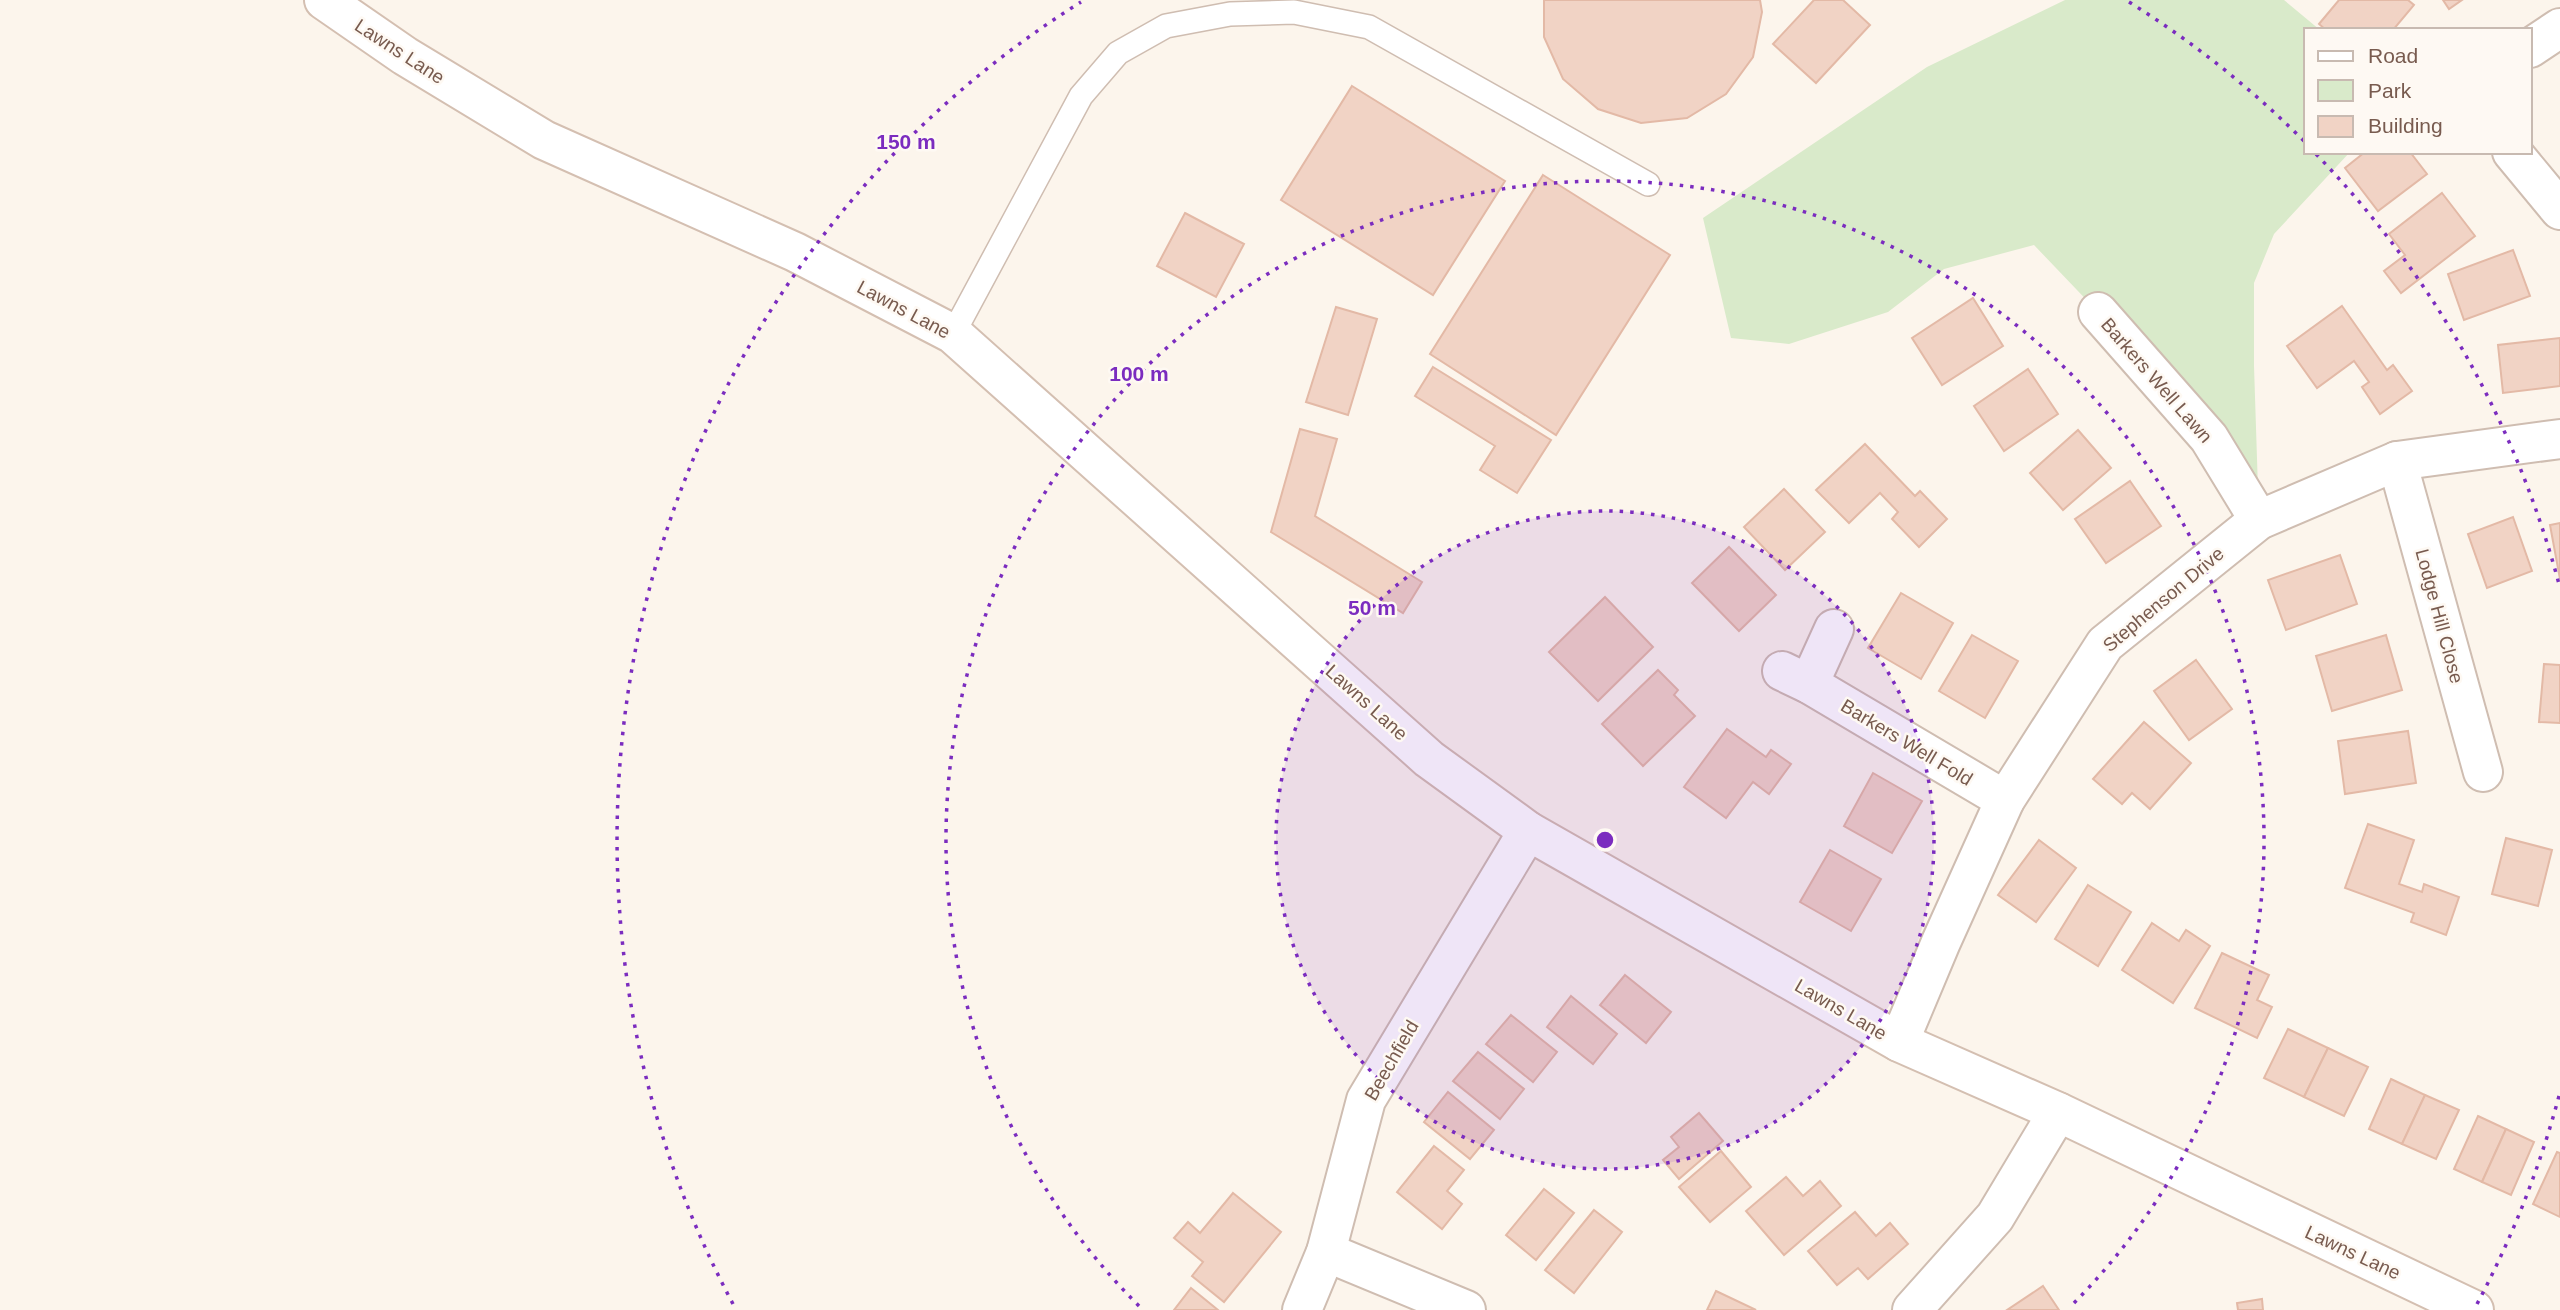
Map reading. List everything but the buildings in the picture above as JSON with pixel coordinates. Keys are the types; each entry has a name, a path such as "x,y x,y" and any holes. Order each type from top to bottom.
{"street":[{"name":"Lawns Lane","path":"324,0 405,56 544,140 795,252 953,334 1429,759 1528,831 1899,1042 2058,1112 2474,1310"},
{"path":"2532,47 2560,28"},
{"path":"2514,154 2560,210"},
{"name":"Barkers Well Lawn","path":"2098,312 2210,438 2259,520"},
{"name":"Stephenson Drive","path":"1899,1042 2005,800 2105,644 2259,520 2397,461 2560,439"},
{"name":"Lodge Hill Close","path":"2397,461 2483,772"},
{"name":"Barkers Well Fold","path":"1834,629 1796,678 2005,800"},
{"name":"Beechfield","path":"1302,1310 1326,1252 1366,1100 1528,831"},
{"path":"1912,1310 1995,1217 2058,1112"},
{"path":"1326,1252 1466,1310"}],"lane":[{"path":"953,334 1081,96 1118,53 1166,26 1230,14 1294,12 1369,27 1648,184"}],"green space":[{"path":"2065,0 2284,0 2318,28 2304,28 2304,154 2348,154 2274,234 2254,283 2259,520 2098,312 2034,245 1944,269 1888,312 1789,344 1731,338 1703,218 1927,67"}]}
